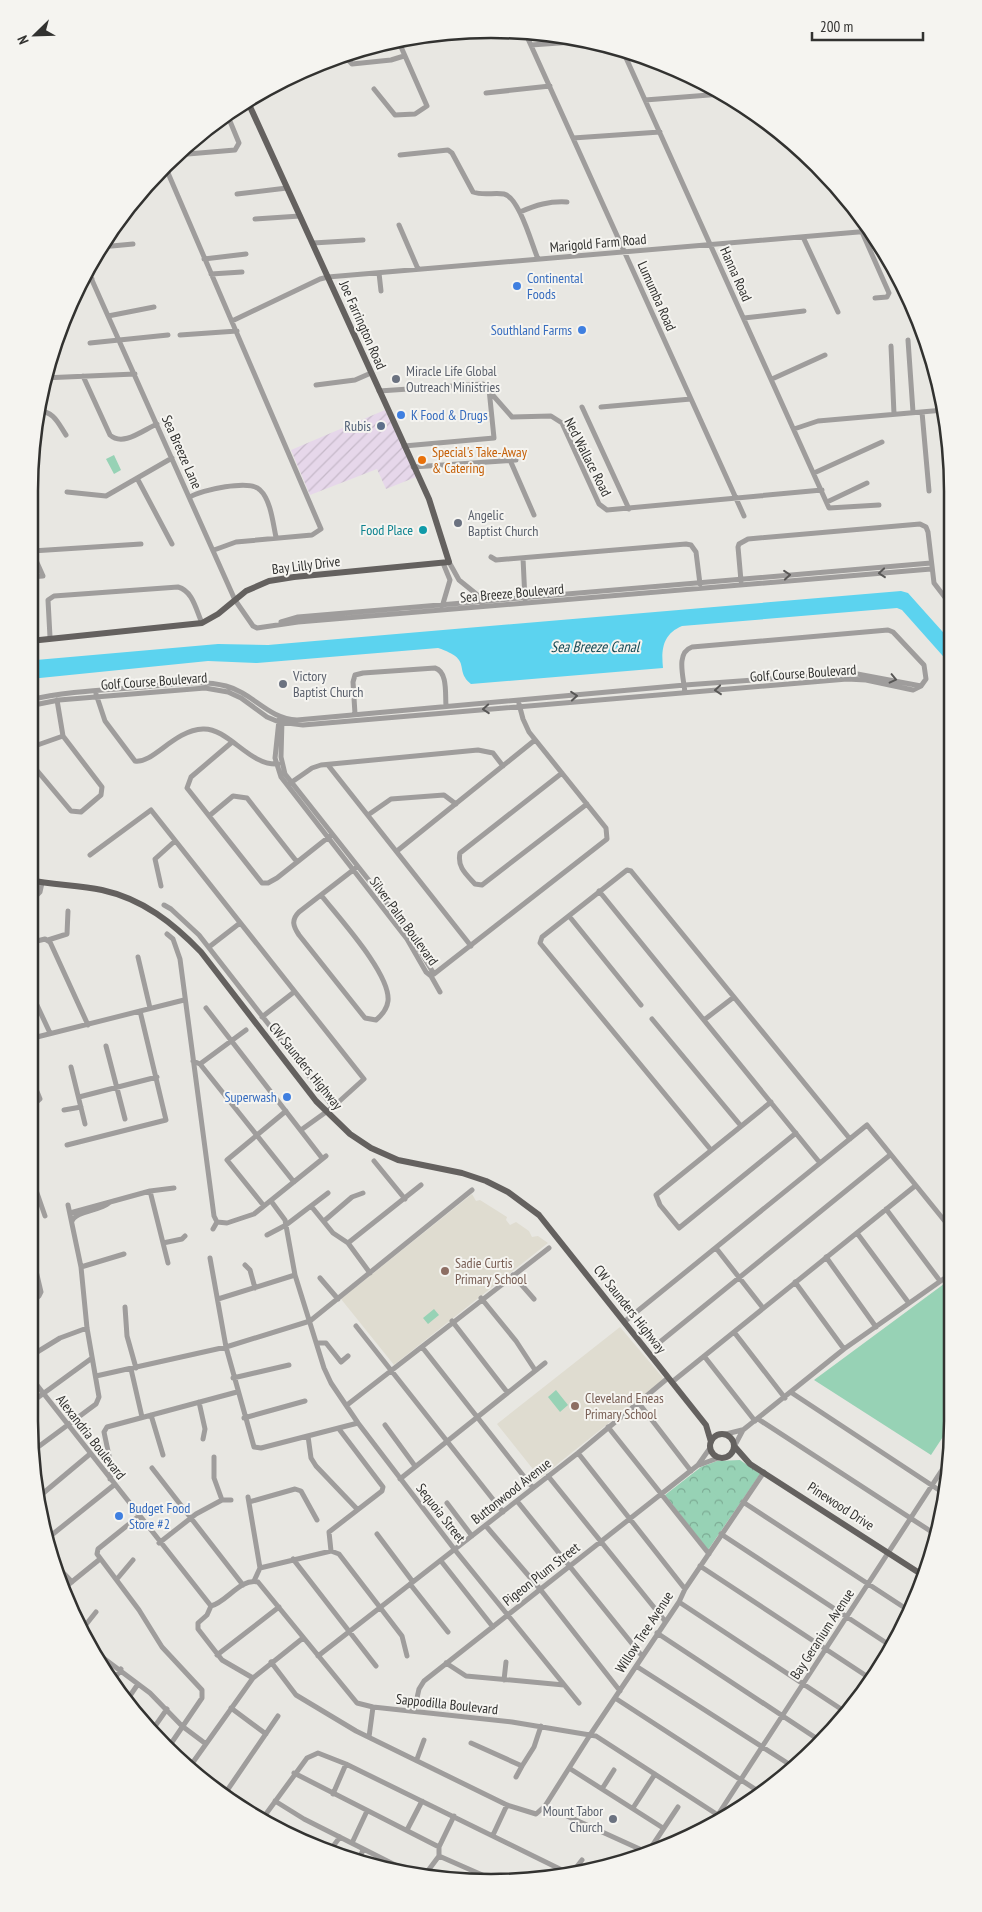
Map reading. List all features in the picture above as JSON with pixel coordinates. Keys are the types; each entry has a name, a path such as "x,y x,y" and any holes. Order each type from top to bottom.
{"main road":[{"name":"Joe Farrington Road","path":"250,107 433,510 446,563"},
{"name":"Bay Lilly Drive","path":"38,640 202,623 218,614 234,600 258,585 282,578 446,563"},
{"name":"CW Saunders Highway","path":"38,882 103,890 136,902 172,923 206,958 326,1112 350,1134 384,1154 419,1166 468,1174 486,1181 519,1200 546,1224 706,1425 711,1445"},
{"name":"CW Saunders Highway","path":"706,1425 724,1434"},
{"path":"724,1434 732,1438 735,1446 727,1458 718,1458 713,1454 711,1445 715,1436 724,1434"},
{"name":"Pinewood Drive","path":"735,1446 744,1459 918,1572"},
{"name":"Pinewood Drive","path":"727,1458 744,1459"}],"street":[{"name":"Lumumba Road","path":"528,39 744,516"},
{"path":"531,46 563,43"},
{"path":"374,88 394,115 415,114 427,106 400,47"},
{"path":"349,61 352,64 391,60 404,56"},
{"name":"Hanna Road","path":"626,59 830,508 879,505"},
{"path":"486,93 550,86"},
{"path":"645,100 712,95"},
{"path":"188,154 235,150 239,143 230,121"},
{"path":"573,138 660,132"},
{"path":"400,155 448,150 452,153 473,192 510,196 520,212 538,259"},
{"path":"168,173 321,529 312,535 236,542 214,550"},
{"path":"237,194 287,188"},
{"path":"520,212 539,204 554,201 567,202"},
{"path":"255,219 300,216"},
{"path":"399,225 418,270"},
{"path":"862,232 890,293 886,298 875,298"},
{"name":"Marigold Farm Road","path":"232,321 320,279 328,277 862,232"},
{"path":"803,237 838,312"},
{"path":"313,243 362,240"},
{"path":"109,246 133,244"},
{"path":"204,259 246,254"},
{"path":"212,274 242,272"},
{"path":"379,273 381,291"},
{"name":"Sea Breeze Lane","path":"92,279 214,550 234,600 253,626 261,628 269,626"},
{"path":"108,316 154,308"},
{"path":"744,318 804,311"},
{"path":"180,334 237,331"},
{"path":"90,343 168,335"},
{"path":"908,340 913,412"},
{"path":"892,346 894,414"},
{"path":"772,379 825,355"},
{"path":"316,385 355,380 370,373"},
{"path":"52,378 135,374"},
{"path":"83,376 110,435 115,439 125,439 157,424"},
{"path":"379,391 475,384 484,384 489,389 494,438 404,446"},
{"name":"Ned Wallace Road","path":"489,389 512,417 551,416 559,420 601,507 607,510 822,490"},
{"path":"601,407 691,399"},
{"path":"582,407 629,509"},
{"path":"794,429 814,421 937,411"},
{"path":"45,412 49,412 55,417 66,435"},
{"path":"922,412 929,491"},
{"path":"814,473 882,442"},
{"path":"68,492 102,496 172,458"},
{"path":"413,467 513,460 534,516"},
{"path":"137,478 172,544"},
{"path":"827,502 867,483"},
{"path":"190,497 197,492 221,487 253,486 261,490 276,537"},
{"path":"741,582 738,547 739,544 748,539 917,524 923,525 928,529 931,569 938,592 944,598"},
{"path":"38,549 141,544"},
{"path":"491,557 496,560 686,544 691,545 696,552 700,586"},
{"path":"523,558 526,600"},
{"name":"Sea Breeze Boulevard","path":"446,563 453,577 482,604"},
{"name":"Sea Breeze Boulevard","path":"269,626 442,607 700,586 931,563"},
{"path":"38,565 43,576 38,576"},
{"name":"Sea Breeze Boulevard","path":"741,582 931,569"},
{"name":"Sea Breeze Boulevard","path":"442,607 453,577"},
{"path":"50,638 48,600 54,596 178,587 190,594 202,623"},
{"path":"685,693 682,656 687,648 692,646 882,629 893,632 924,665 926,679 922,686"},
{"path":"355,714 353,682 356,675 363,674 435,668 440,670 443,676 446,706"},
{"name":"Golf Course Boulevard","path":"38,704 96,694 205,685 241,698 267,717 302,725 685,686 852,673 922,686"},
{"name":"Golf Course Boulevard","path":"281,720 446,706 519,704 685,693 847,679 866,680 913,690 922,686"},
{"name":"Golf Course Boulevard","path":"38,698 61,694 96,694"},
{"path":"96,694 104,721 135,761 148,760 170,741 194,730 213,731 255,758 278,764"},
{"path":"38,772 69,810 75,813 81,812 99,798 102,789 63,736 57,700"},
{"path":"432,975 606,842 608,835 606,828 525,726 519,704"},
{"name":"Silver Palm Boulevard","path":"281,720 278,764 288,784 329,837 405,926 440,992"},
{"path":"38,745 63,736"},
{"path":"397,851 535,740"},
{"path":"231,743 188,781 187,788 262,882 268,883 329,837"},
{"path":"288,784 312,768 328,764 486,750 493,753 503,766"},
{"path":"328,764 471,946"},
{"path":"562,773 460,853 458,860 460,866 475,884 482,885 587,804"},
{"path":"368,815 394,799 444,795 456,804"},
{"path":"209,816 233,796 247,798 297,862"},
{"path":"90,855 151,810 364,1079 333,1107 301,1130"},
{"path":"161,886 155,859 175,841"},
{"path":"321,895 372,960 384,980 388,1002 385,1011 376,1020 365,1018 295,928 294,917 321,895 355,868"},
{"path":"711,1150 540,944 540,940 624,871 631,871 850,1139"},
{"path":"38,894 42,883"},
{"path":"599,892 820,1163"},
{"path":"164,905 180,916 209,947 333,1107"},
{"path":"38,942 67,934 68,911"},
{"path":"569,916 641,1005"},
{"path":"209,947 240,923"},
{"path":"167,934 173,939 179,952 214,1216 217,1222 222,1224 251,1216 324,1157 206,1008"},
{"path":"48,940 88,1025"},
{"path":"206,958 213,952"},
{"path":"138,957 150,1008"},
{"path":"262,1017 294,992"},
{"path":"704,1020 734,997"},
{"path":"38,1036 184,1000"},
{"path":"38,1007 50,1033"},
{"path":"68,1145 165,1121 167,1116 140,1011"},
{"path":"652,1019 740,1126"},
{"path":"200,1064 246,1030"},
{"path":"265,1035 272,1030"},
{"path":"276,1049 282,1043"},
{"path":"106,1046 125,1119"},
{"path":"193,1062 200,1064 294,1182"},
{"path":"291,1068 298,1062"},
{"path":"71,1067 85,1124"},
{"path":"78,1097 157,1077"},
{"path":"771,1102 656,1196 660,1205 679,1228 796,1133"},
{"path":"64,1110 81,1107"},
{"path":"264,1206 227,1161 256,1134 286,1111"},
{"path":"624,1322 867,1125 944,1220"},
{"path":"660,1342 890,1155"},
{"path":"374,1161 405,1199"},
{"path":"348,1243 421,1185"},
{"name":"Buttonwood Avenue","path":"318,1656 578,1453 638,1402 704,1356 915,1186"},
{"path":"70,1213 150,1191 174,1188"},
{"path":"96,1376 226,1347 310,1321 472,1190"},
{"path":"150,1191 168,1263"},
{"path":"267,1235 286,1225 328,1193"},
{"path":"324,1221 352,1197 363,1193"},
{"path":"38,1198 45,1216"},
{"path":"271,1201 286,1225"},
{"path":"72,1223 75,1216 99,1209 110,1202"},
{"path":"38,1447 96,1404 99,1398 87,1328 81,1267 68,1205"},
{"path":"311,1206 333,1233 348,1243 370,1273"},
{"path":"886,1209 940,1280"},
{"path":"213,1228 217,1222"},
{"name":"Sequoia Street","path":"286,1225 295,1275 331,1383 358,1423 455,1550 509,1614 579,1703"},
{"path":"856,1233 908,1302"},
{"path":"163,1243 182,1239 185,1236"},
{"path":"347,1405 481,1298 549,1248"},
{"path":"716,1248 763,1308"},
{"path":"81,1267 124,1254"},
{"path":"826,1257 876,1326"},
{"path":"210,1258 226,1347 252,1445 257,1448 358,1423"},
{"path":"245,1265 250,1270 255,1288"},
{"path":"218,1299 295,1275"},
{"path":"513,1275 534,1299"},
{"path":"320,1278 338,1299"},
{"path":"724,1434 743,1430 792,1393 844,1349 944,1278"},
{"path":"38,1282 41,1293 38,1296"},
{"path":"795,1282 844,1349"},
{"path":"481,1298 516,1341 535,1370"},
{"path":"125,1307 127,1336 142,1417"},
{"path":"452,1321 507,1392"},
{"path":"356,1326 503,1512"},
{"path":"38,1351 60,1338 87,1328"},
{"path":"734,1332 785,1398"},
{"path":"317,1343 326,1343 341,1362 348,1356"},
{"path":"422,1347 533,1488"},
{"path":"704,1356 757,1420 931,1531"},
{"path":"38,1398 92,1358"},
{"path":"400,1478 545,1362"},
{"path":"233,1378 289,1365"},
{"name":"Alexandria Boulevard","path":"38,1386 159,1543 211,1606"},
{"path":"110,1479 112,1470 106,1428 237,1392"},
{"path":"792,1393 939,1490"},
{"path":"244,1418 305,1401"},
{"path":"199,1402 205,1429 204,1439"},
{"path":"638,1402 691,1471"},
{"path":"152,1414 163,1455"},
{"path":"385,1425 415,1466"},
{"path":"331,1551 330,1532 382,1491 383,1487 339,1428"},
{"path":"608,1428 709,1554"},
{"path":"735,1446 743,1430"},
{"path":"308,1436 311,1458 316,1466 357,1509"},
{"name":"Pigeon Plum Street","path":"414,1711 421,1685 446,1663 691,1471 698,1465 711,1445"},
{"path":"578,1453 685,1589"},
{"path":"43,1493 90,1454"},
{"path":"214,1457 214,1474 222,1500"},
{"name":"Pigeon Plum Street","path":"698,1465 718,1458"},
{"path":"152,1468 243,1585"},
{"name":"Bay Geranium Avenue","path":"722,1812 942,1471"},
{"name":"Willow Tree Avenue","path":"546,1806 590,1734 679,1602 685,1589 721,1534 764,1472"},
{"path":"548,1476 665,1621"},
{"path":"52,1535 114,1485"},
{"path":"252,1678 217,1655 197,1626 207,1615 211,1606 243,1585 254,1581 260,1568 248,1500 295,1489 301,1491 317,1520"},
{"path":"159,1543 192,1517 222,1500 231,1500"},
{"path":"517,1501 642,1656"},
{"path":"743,1502 904,1608"},
{"path":"447,1503 472,1536"},
{"path":"139,1516 98,1548 96,1554 117,1579 162,1647 202,1690 202,1698 171,1743"},
{"path":"486,1526 540,1590 620,1691"},
{"path":"377,1534 448,1632"},
{"path":"721,1534 887,1643"},
{"path":"260,1568 331,1551 339,1554 402,1636 407,1656"},
{"path":"68,1585 100,1559"},
{"path":"293,1559 376,1666"},
{"path":"117,1579 133,1560"},
{"path":"441,1561 493,1628"},
{"path":"700,1566 866,1676"},
{"path":"65,1574 72,1582"},
{"name":"Sappodilla Boulevard","path":"254,1581 261,1584 350,1698 357,1703 373,1707 541,1726 590,1734 717,1815"},
{"path":"679,1602 841,1709"},
{"path":"217,1655 278,1607"},
{"path":"86,1625 96,1612"},
{"path":"657,1632 816,1738"},
{"path":"193,1763 252,1678 303,1638"},
{"path":"105,1659 138,1684 167,1709 182,1726 206,1744"},
{"path":"271,1662 296,1695 356,1731 417,1759 507,1805 532,1814 540,1812 546,1806 640,1849"},
{"path":"504,1680 506,1662"},
{"path":"446,1663 466,1676 564,1685"},
{"path":"636,1666 788,1764"},
{"path":"116,1676 121,1670"},
{"path":"130,1696 138,1684"},
{"path":"615,1698 756,1789"},
{"path":"369,1737 373,1707"},
{"path":"231,1708 266,1734"},
{"path":"155,1726 167,1709"},
{"path":"228,1790 278,1716"},
{"path":"516,1777 534,1747 541,1726"},
{"path":"417,1759 424,1740"},
{"path":"471,1743 522,1766"},
{"path":"265,1815 294,1773 307,1758 318,1753 346,1764 562,1869"},
{"path":"333,1794 346,1764"},
{"path":"570,1768 663,1828"},
{"path":"602,1788 614,1770"},
{"path":"294,1773 367,1812 440,1847"},
{"path":"633,1808 655,1774"},
{"path":"275,1801 304,1820 390,1863"},
{"path":"406,1830 422,1801"},
{"path":"493,1835 507,1805"},
{"path":"653,1844 678,1807"},
{"path":"352,1843 367,1812"},
{"path":"428,1870 439,1856 440,1847 454,1816"},
{"path":"333,1846 340,1837"},
{"path":"361,1855 363,1850"},
{"path":"439,1856 480,1874"},
{"path":"577,1866 582,1860"}],"shaded area":[{"path":"385,410 416,477 386,489 377,469 310,495 291,450"},
{"name":"Sadie Curtis Primary School","path":"472,1194 476,1201 480,1200 507,1217 506,1220 510,1225 516,1222 529,1231 532,1237 538,1236 548,1243 394,1365 341,1299"},
{"name":"Cleveland Eneas Primary School","path":"620,1327 664,1379 540,1478 497,1424"}],"green space":[{"path":"114,455 121,470 114,474 106,459"},
{"path":"944,1284 944,1435 931,1455 814,1380"},
{"path":"434,1309 439,1315 428,1324 423,1318"},
{"path":"556,1390 568,1405 560,1412 548,1397"},
{"path":"740,1460 760,1474 708,1550 665,1495 701,1467 717,1461"},
{"path":"713,1469 719,1475 708,1485 702,1479"},
{"path":"724,1482 730,1488 719,1498 713,1492"}],"water":[{"name":"Sea Breeze Canal","path":"901,591 908,593 944,633 944,657 902,610 897,608 682,626 667,638 662,655 663,668 471,684 463,674 460,661 449,652 438,648 257,663 208,661 38,678 38,660 218,644 268,645"}],"place":[{"name":"Continental Foods","path":"517,286"},
{"name":"Southland Farms","path":"582,330"},
{"name":"Miracle Life Global Outreach Ministries","path":"396,379"},
{"name":"K Food & Drugs","path":"401,415"},
{"name":"Rubis","path":"381,426"},
{"name":"Special's Take-Away & Catering","path":"422,460"},
{"name":"Angelic Baptist Church","path":"458,523"},
{"name":"Food Place","path":"423,530"},
{"name":"Victory Baptist Church","path":"283,684"},
{"name":"Superwash","path":"287,1097"},
{"name":"Sadie Curtis Primary School","path":"445,1271"},
{"name":"Cleveland Eneas Primary School","path":"575,1406"},
{"name":"Budget Food Store #2","path":"119,1516"},
{"name":"Mount Tabor Church","path":"613,1819"}]}
